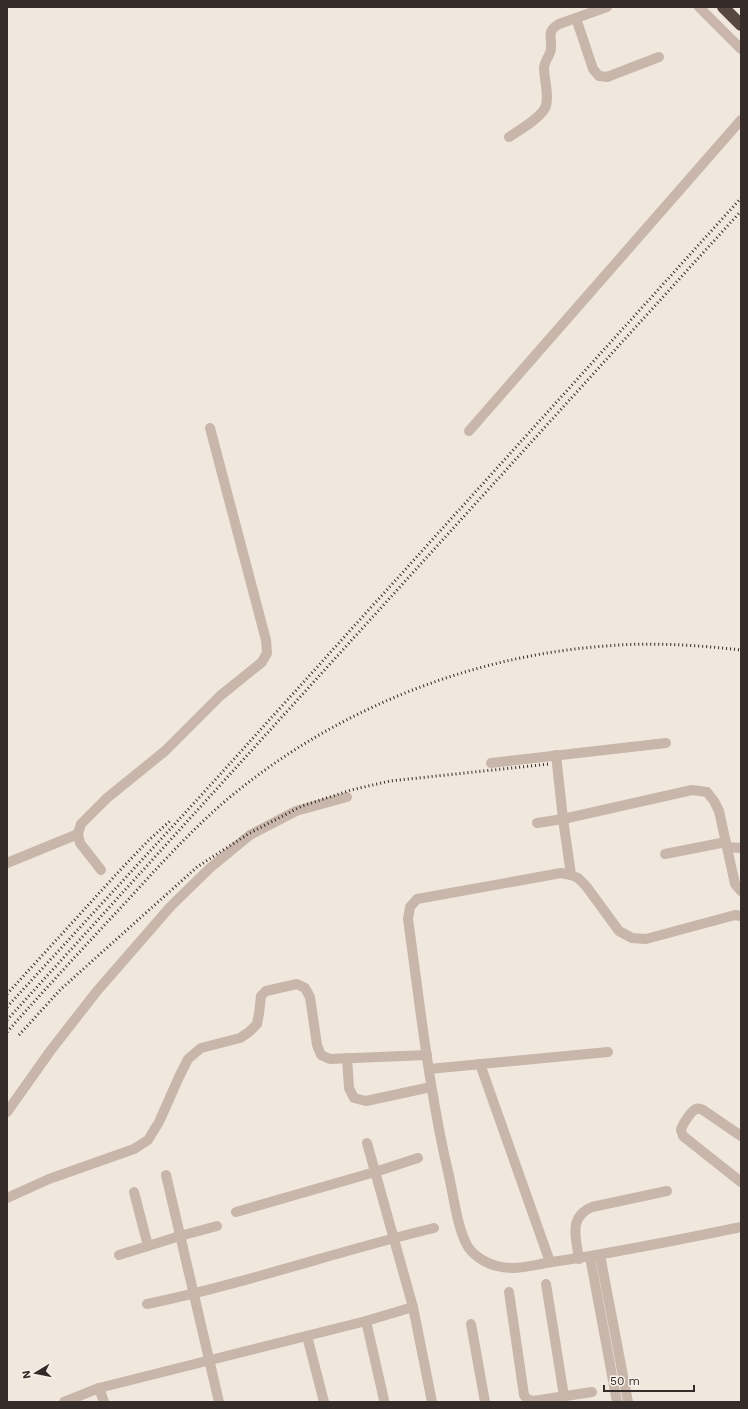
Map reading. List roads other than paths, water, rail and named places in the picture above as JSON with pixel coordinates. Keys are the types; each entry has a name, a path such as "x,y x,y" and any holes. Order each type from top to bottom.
{"highway":[{"path":"723,7 741,25"}],"street":[{"path":"509,137 542,113 546,106 544,66 550,56 550,33 553,28 559,24 607,7"},
{"path":"699,7 741,49"},
{"path":"576,18 593,69 599,76 607,77 659,57"},
{"path":"469,431 741,120"},
{"path":"101,870 80,843 78,834 81,824 102,802 165,751 220,696 262,662 266,653 266,640 210,428"},
{"path":"492,762 666,743"},
{"path":"556,755 571,874"},
{"path":"537,822 563,819 692,790 707,792 714,801 718,812 735,884 741,891"},
{"path":"7,1112 51,1050 97,991 171,906 210,868 250,835 296,811 347,797"},
{"path":"7,863 78,834"},
{"path":"665,854 726,845 741,848"},
{"path":"741,916 735,915 646,939 632,938 619,931 586,886 578,878 571,874 561,874 425,896 417,899 410,907 408,919 431,1087 446,1162 461,1228 468,1246 481,1259 496,1266 515,1269 550,1262 595,1256 741,1227"},
{"path":"7,1198 49,1179 134,1149 148,1140 159,1122 188,1059 201,1048 240,1038 249,1032 257,1024 260,996 266,991 297,984 304,988 310,997 317,1045 321,1055 330,1059 427,1055"},
{"path":"429,1069 608,1052"},
{"path":"347,1058 349,1088 354,1098 366,1101 431,1087"},
{"path":"480,1064 550,1262"},
{"path":"741,1136 698,1108 694,1110 680,1130 683,1136 741,1182"},
{"path":"367,1143 413,1307 432,1402"},
{"path":"236,1212 418,1158"},
{"path":"166,1175 219,1402"},
{"path":"579,1258 575,1225 578,1217 586,1209 667,1191"},
{"path":"134,1192 148,1246"},
{"path":"119,1255 217,1226"},
{"path":"147,1304 194,1294 434,1228"},
{"path":"595,1256 618,1402"},
{"path":"595,1256 628,1402"},
{"path":"546,1284 562,1398"},
{"path":"509,1292 524,1395 527,1399 533,1401 562,1398 592,1392"},
{"path":"64,1402 99,1388 366,1321 413,1307"},
{"path":"366,1321 384,1400"},
{"path":"471,1324 485,1402"},
{"path":"307,1336 324,1402"},
{"path":"99,1388 104,1402"}],"railway":[{"path":"7,1007 206,790 741,198"},
{"path":"7,1020 741,211"},
{"path":"7,1032 163,862 216,809 271,766 314,738 359,714 406,693 455,675 504,662 555,652 640,644 690,645 741,650"},
{"path":"19,1035 61,989 197,867 248,834 302,806 351,790 390,781 549,764"},
{"path":"7,994 123,867 171,820"}]}
